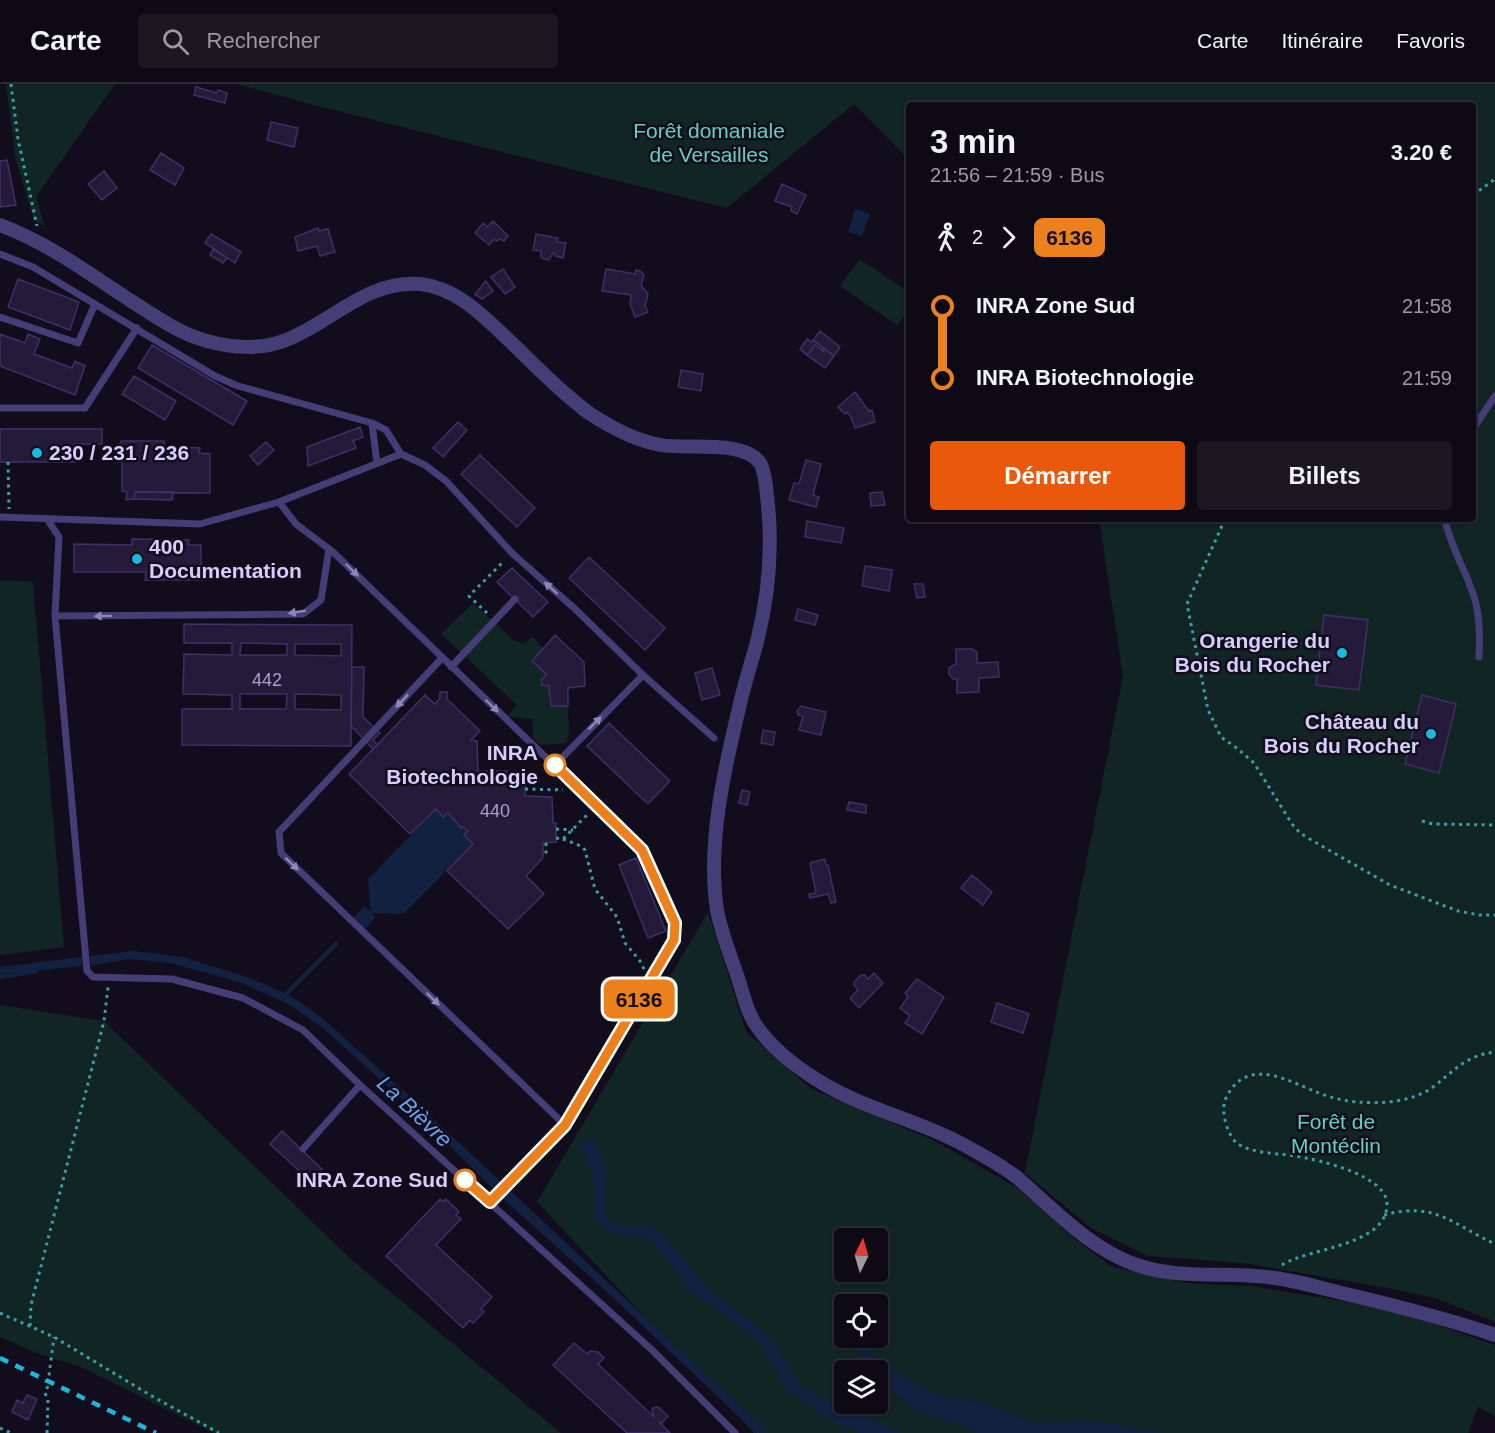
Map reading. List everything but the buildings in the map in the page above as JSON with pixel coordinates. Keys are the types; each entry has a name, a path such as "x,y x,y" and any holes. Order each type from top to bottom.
{"street":[{"path":"0,225 32,238 182,334 214,344 245,347 267,346 288,340 366,295 398,285 419,284 440,288 469,303 589,412 613,426 644,441 667,447 720,448 736,450 753,457 760,464 765,480 771,527 770,564 757,643 744,686 723,777 717,828 715,889 718,918 755,1025 787,1058 811,1076 885,1113 913,1122 967,1146 1016,1176 1052,1211 1108,1252 1139,1266 1191,1275 1272,1277 1397,1306 1495,1335"}],"lane":[{"path":"0,254 33,267 215,376 238,386 372,423 386,430 401,454 425,465 446,481 512,553 714,738"},
{"path":"0,317 78,343 95,304"},
{"path":"0,408 86,408 137,328"},
{"path":"1476,424 1495,396"},
{"path":"372,423 377,463"},
{"path":"0,517 200,524 279,502 401,454"},
{"path":"279,502 296,524 329,549 642,850 675,923 674,940 565,1125 497,1194"},
{"path":"47,519 58,537 55,616 87,971 93,978 172,979 243,998 303,1030 360,1085 497,1194 735,1433"},
{"path":"1446,522 1476,603 1480,633 1479,657"},
{"path":"55,616 303,614 321,600 329,549"},
{"path":"451,667 515,599"},
{"path":"442,658 279,832 281,853 565,1125"},
{"path":"555,765 643,675"},
{"path":"303,1149 360,1085"}],"path":[{"path":"11,84 18,139 37,217 37,231"},
{"path":"1476,193 1495,179"},
{"path":"8,462 9,504"},
{"path":"1224,522 1187,604 1204,694 1214,725 1221,737 1247,755 1300,833 1390,885 1467,913 1495,915"},
{"path":"495,621 469,596 512,553"},
{"path":"525,789 565,790"},
{"path":"563,839 597,806"},
{"path":"1422,821 1433,824 1495,825"},
{"path":"556,829 573,830"},
{"path":"556,838 581,846 585,850 595,889 617,916 625,943 640,961 650,980"},
{"path":"546,843 546,854"},
{"path":"30,1326 31,1305 104,1021 109,979"},
{"path":"1272,1277 1276,1269 1285,1263 1304,1255 1342,1246 1371,1231 1388,1206 1386,1198 1374,1182 1362,1176 1320,1162 1251,1149 1238,1143 1230,1134 1224,1113 1224,1104 1228,1094 1236,1084 1247,1078 1273,1074 1333,1098 1377,1103 1417,1095 1432,1088 1456,1067 1471,1059 1495,1052"},
{"path":"1384,1215 1419,1209 1457,1223 1495,1244"},
{"path":"0,1313 54,1337 150,1395 219,1433"},
{"path":"47,1433 48,1400 45,1393 48,1386 46,1382 54,1337"},
{"path":"0,1428 11,1433"}],"green space":[{"path":"6,84 115,84 36,197 45,226 34,221 15,156"},
{"path":"237,84 1495,84 1495,1322 1435,1298 1393,1289 1243,1263 1148,1256 1091,1228 1025,1173 1123,676 1099,522 1476,522 1476,102 906,102 906,157 854,104 727,208"},
{"path":"860,259 906,290 906,314 897,325 840,286"},
{"path":"0,581 33,582 64,947 0,955"},
{"path":"473,603 514,640 523,644 533,637 543,648 532,661 547,675 541,680 542,685 549,686 551,706 568,706 569,736 566,743 541,745 533,738 532,719 510,717 508,715 517,705 441,634"},
{"path":"708,912 746,1032 812,1089 933,1140 1019,1189 1076,1240 1111,1266 1185,1283 1252,1286 1395,1310 1495,1345 1495,1416 1478,1407 1468,1433 754,1433 537,1202"},
{"path":"0,1005 104,1021 353,1261 561,1433 214,1433 81,1367 39,1354 0,1337"}],"water":[{"path":"855,209 870,214 862,236 848,232"},
{"path":"436,809 443,817 448,813 461,828 468,831 465,835 473,844 403,914 372,913 375,918 365,929 354,917 365,906 371,912 368,879"},
{"path":"134,951 183,957 250,978 289,995 320,1016 407,1094 769,1433 756,1433 607,1292 500,1196 415,1111 324,1029 290,1005 242,983 170,963 128,959 91,966 90,956"},
{"path":"82,957 82,966 0,974 0,967"},
{"path":"591,1138 603,1156 606,1178 606,1216 612,1223 651,1225 663,1234 708,1289 771,1337 800,1384 816,1395 834,1403 834,1414 860,1414 903,1433 864,1433 832,1421 788,1392 765,1351 751,1335 687,1287 650,1238 619,1234 599,1225 594,1219 595,1199 592,1180 579,1143"},
{"path":"856,1348 869,1348 880,1360 865,1360"},
{"path":"888,1366 931,1392 983,1403 1035,1423 1090,1421 1164,1433 976,1433 963,1425 928,1416 904,1401 888,1386"}],"waterway":[{"path":"283,997 336,944"},
{"name":"La Bièvre","path":"0,977 36,971"}],"railway":[{"path":"0,1358 156,1433"}],"bus line":[{"name":"6136","path":"465,1180 490,1202 565,1125 674,940 675,923 642,850 555,765"}],"place":[{"name":"230 / 231 / 236","path":"37,453"},
{"name":"400 Documentation","path":"137,559"},
{"name":"Orangerie du Bois du Rocher","path":"1342,653"},
{"name":"Château du Bois du Rocher","path":"1431,734"},
{"name":"INRA Biotechnologie","path":"555,765"},
{"name":"INRA Zone Sud","path":"465,1180"}],"park label":[{"name":"Forêt domaniale de Versailles","path":"709,143"},
{"name":"Forêt de Montéclin","path":"1336,1134"}]}
